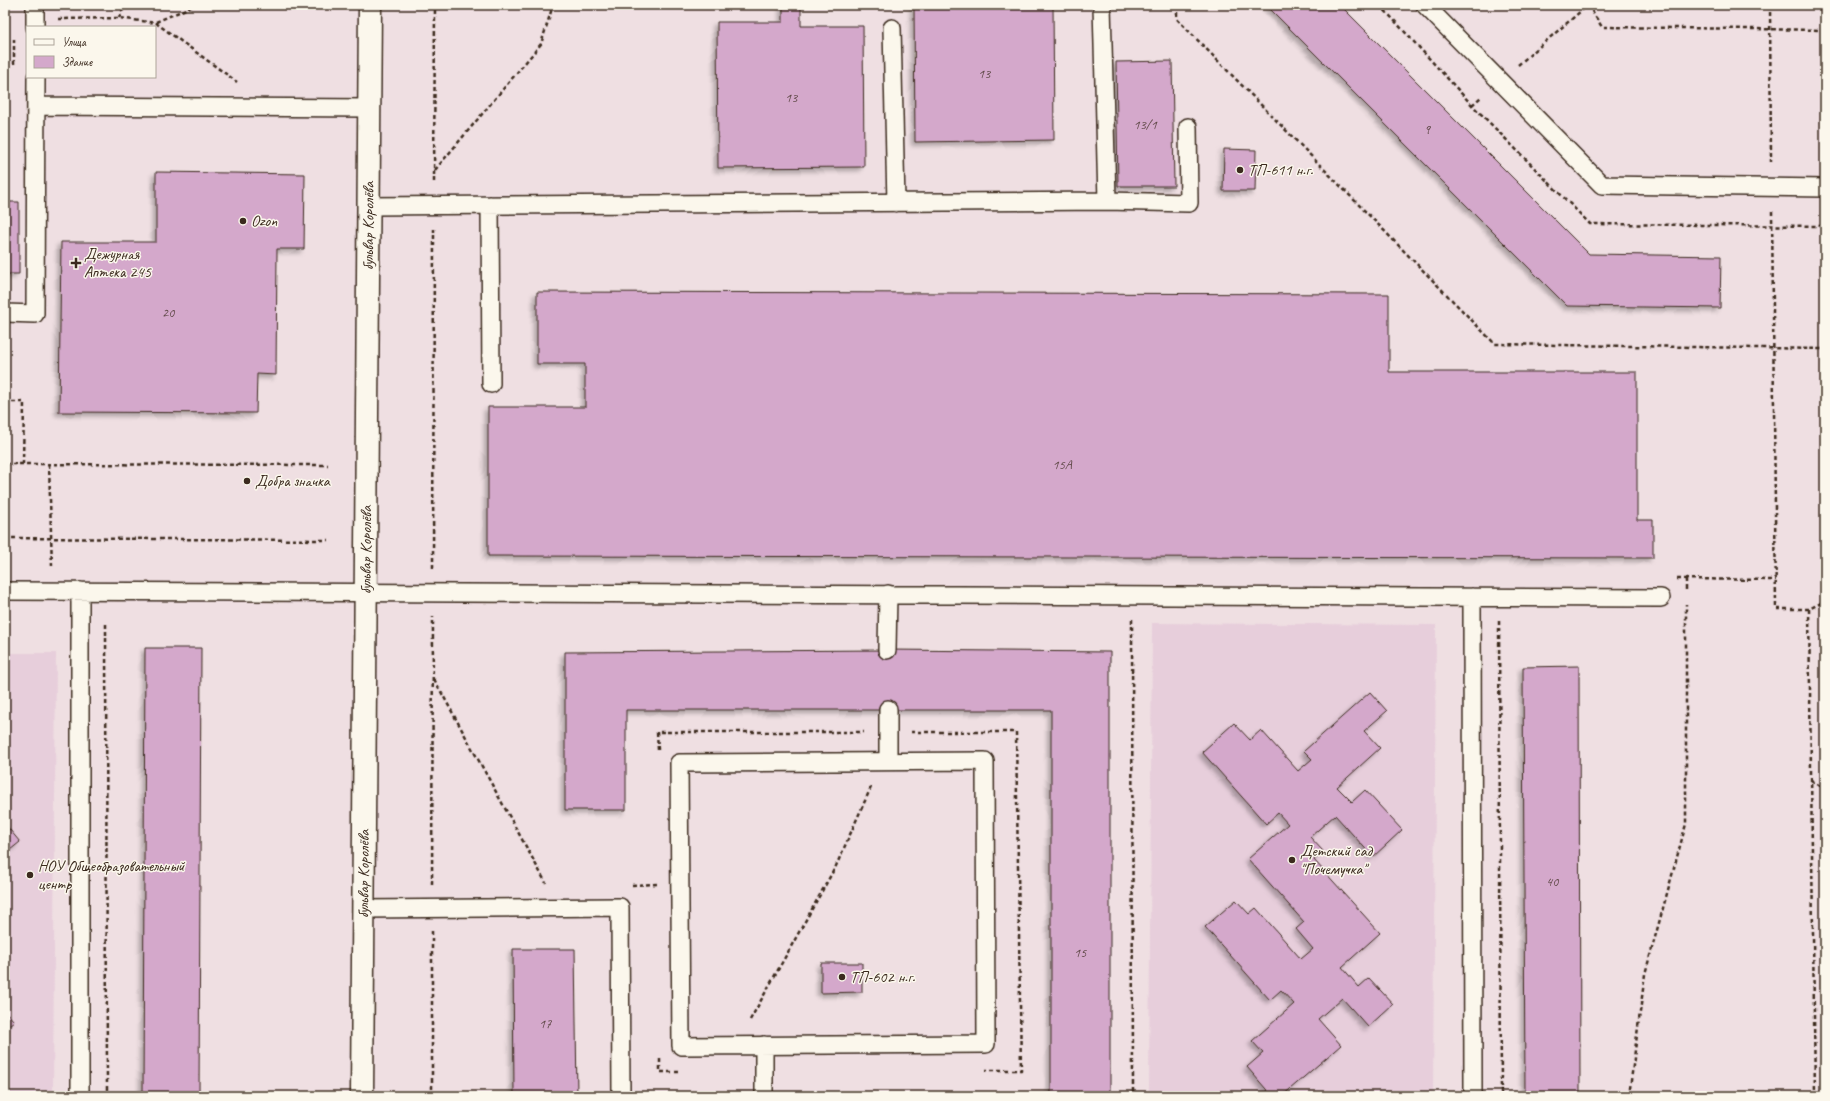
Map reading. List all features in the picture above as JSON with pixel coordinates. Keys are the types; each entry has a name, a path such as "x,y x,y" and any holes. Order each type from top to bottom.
{"street":[{"name":"бульвар Королёва","path":"362,1096 370,5"}],"lane":[{"path":"1102,5 1107,201"},
{"path":"1425,5 1602,185 1825,188"},
{"path":"892,28 896,203"},
{"path":"5,313 35,314 36,78"},
{"path":"36,106 369,108"},
{"path":"368,206 1107,201 1189,202 1188,127"},
{"path":"490,205 491,384"},
{"path":"5,591 366,591 1661,598"},
{"path":"80,591 80,1096"},
{"path":"887,650 888,594"},
{"path":"1472,597 1473,1096"},
{"path":"881,762 888,732 888,709"},
{"path":"985,761 986,1044 764,1045 681,1046 680,763 985,761"},
{"path":"364,909 620,907 621,1096"},
{"path":"764,1045 764,1096"}],"path":[{"path":"119,18 125,5"},
{"path":"156,23 195,5"},
{"path":"432,1096 435,5"},
{"path":"434,170 541,44 553,5"},
{"path":"1177,5 1177,19 1495,344 1825,348"},
{"path":"1472,105 1588,5 1602,27 1825,30"},
{"path":"1770,5 1776,608 1809,609 1825,600"},
{"path":"35,17 119,18 156,23 240,85"},
{"path":"5,402 24,402 23,464"},
{"path":"5,464 328,465"},
{"path":"50,464 52,568"},
{"path":"5,538 328,540"},
{"path":"1686,579 1686,595"},
{"path":"1132,596 1133,1096"},
{"path":"1498,597 1501,1096"},
{"path":"1629,1096 1645,974 1686,824 1686,603"},
{"path":"1809,609 1815,1096"},
{"path":"106,624 106,1096"},
{"path":"658,755 657,732 1016,732 1021,1070 982,1070"},
{"path":"746,1045 749,1022 836,866 881,762"},
{"path":"1811,780 1825,789"},
{"path":"659,877 659,884"}],"shaded area":[{"name":"Детский сад \"Почемучка\"","path":"1152,623 1436,625 1433,1096 1149,1096"},
{"name":"НОУ Общеобразовательный центр","path":"5,653 56,653 53,1096 5,1096"}],"building":[{"path":"783,5 801,5 801,26 863,26 864,167 718,168 717,22 783,22"},
{"path":"914,5 1053,5 1054,140 915,142"},
{"path":"1266,5 1340,5 1589,254 1721,256 1720,308 1567,306"},
{"path":"1172,61 1174,186 1118,186 1116,62"},
{"name":"ТП-611 н.г.","path":"1224,149 1256,150 1255,191 1223,191"},
{"path":"156,172 305,174 304,249 277,249 276,375 257,374 256,413 59,412 61,242 156,242"},
{"path":"5,202 19,202 19,274 5,274"},
{"path":"537,292 1389,294 1389,372 1637,372 1637,520 1653,520 1653,558 488,556 488,407 585,407 585,364 537,364"},
{"path":"145,648 201,648 199,1096 143,1096"},
{"path":"887,650 1110,652 1110,1096 827,1096 1051,1095 1051,710 626,710 626,810 565,810 565,652"},
{"path":"1579,666 1580,1096 1525,1096 1523,667"},
{"path":"1370,692 1387,711 1364,731 1380,748 1337,787 1352,802 1365,790 1402,830 1373,857 1335,815 1310,837 1323,851 1314,860 1380,933 1342,967 1359,987 1369,978 1393,1004 1368,1027 1342,998 1318,1019 1341,1045 1282,1096 1272,1096 1247,1067 1263,1053 1252,1041 1294,1004 1281,990 1270,1000 1205,927 1236,900 1249,914 1256,908 1301,959 1313,949 1296,929 1304,922 1248,859 1288,824 1278,813 1266,824 1202,752 1234,723 1250,740 1261,730 1298,771 1312,759 1304,751"},
{"path":"5,824 20,842 5,854"},
{"path":"513,949 575,949 577,1096 514,1096"},
{"name":"ТП-602 н.г.","path":"821,963 862,963 862,992 821,993"},
{"path":"5,1011 14,1021 5,1028"}],"place":[{"name":"ТП-611 н.г.","path":"1240,170"},
{"name":"Ozon","path":"243,221"},
{"name":"Дежурная Аптека 245","path":"76,263"},
{"name":"Добра значка","path":"247,481"},
{"name":"Детский сад \"Почемучка\"","path":"1292,860"},
{"name":"НОУ Общеобразовательный центр","path":"30,875"},
{"name":"ТП-602 н.г.","path":"842,977"}]}
